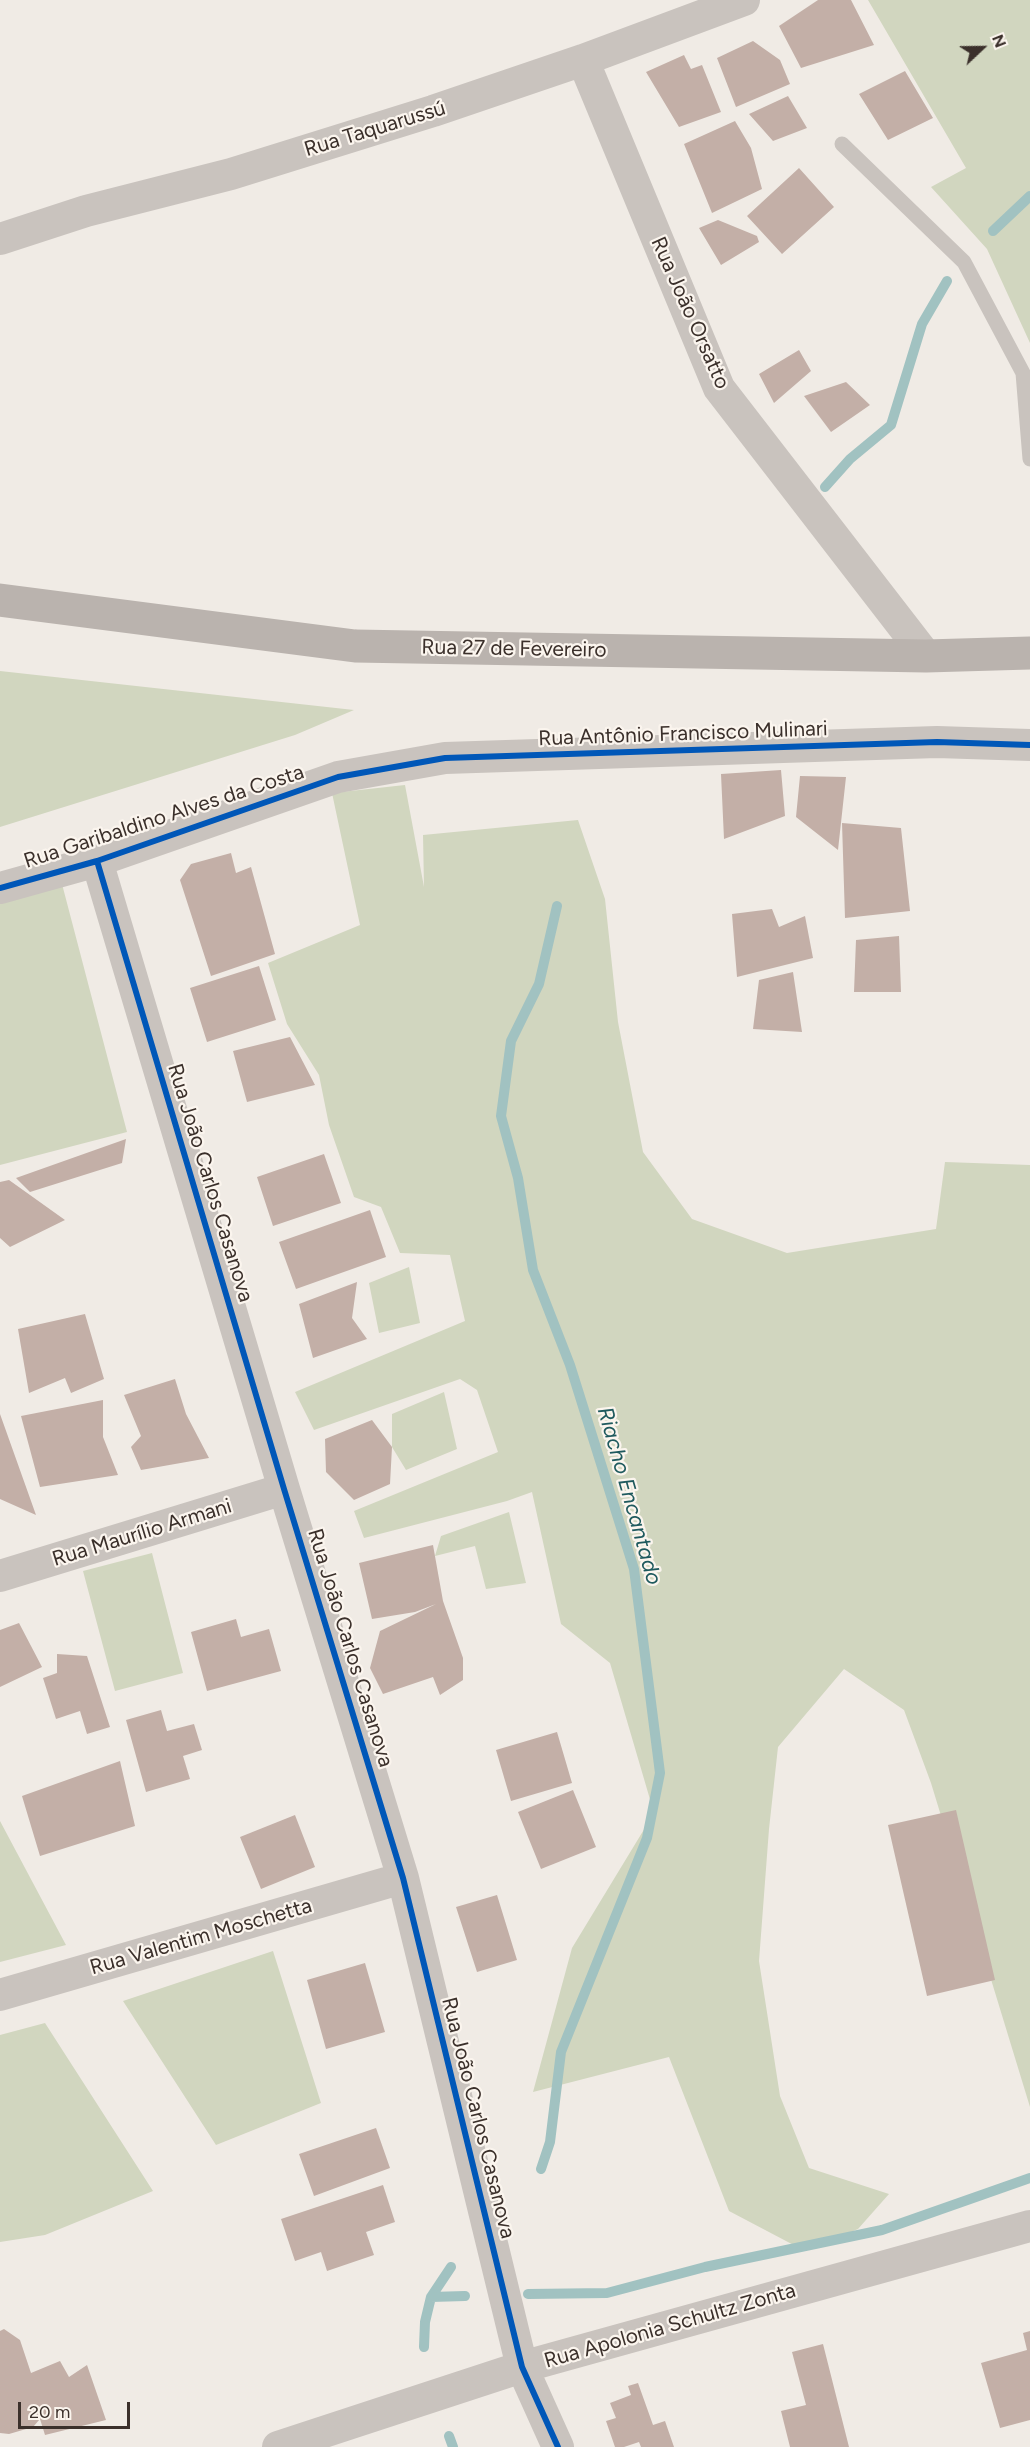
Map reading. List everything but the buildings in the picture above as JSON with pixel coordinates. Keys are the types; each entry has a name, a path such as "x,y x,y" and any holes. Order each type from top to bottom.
{"main road":[{"name":"Rua 27 de Fevereiro","path":"0,600 355,646 926,656 1030,653"}],"street":[{"name":"Rua Taquarussú","path":"0,239 86,211 231,174 433,111 583,60 744,0"},
{"name":"Rua João Orsatto","path":"583,60 719,388 926,656"},
{"name":"Rua Antônio Francisco Mulinari","path":"338,777 446,758 937,742 1030,745"},
{"name":"Rua Garibaldino Alves da Costa","path":"0,888 97,861 338,777"},
{"name":"Rua João Carlos Casanova","path":"97,861 284,1489 403,1878 522,2367 558,2447"},
{"name":"Rua Maurílio Armani","path":"0,1576 284,1489"},
{"name":"Rua Valentim Moschetta","path":"0,1995 403,1878"},
{"name":"Rua Apolonia Schultz Zonta","path":"278,2447 311,2442 522,2367 1030,2226"}],"lane":[{"path":"842,144 964,262 1023,373 1030,459"}],"green space":[{"path":"868,0 1030,0 1030,343 987,249 931,187 966,168"},
{"path":"0,671 354,710 295,735 0,827"},
{"path":"405,785 424,887 423,835 578,820 605,899 618,1022 643,1152 692,1219 787,1253 936,1229 945,1162 1030,1165 1030,2107 931,1783 904,1710 844,1669 778,1747 759,1961 780,2096 809,2168 889,2194 858,2229 805,2251 729,2211 669,2057 533,2092 572,1948 654,1813 610,1663 561,1624 532,1492 507,1501 364,1538 354,1511 498,1452 477,1390 460,1379 314,1430 295,1392 465,1321 450,1255 400,1253 381,1207 354,1197 329,1125 319,1075 287,1024 268,963 360,925 332,793"},
{"path":"62,884 127,1132 0,1165 0,901"},
{"path":"409,1267 420,1323 379,1333 369,1283"},
{"path":"444,1392 457,1449 406,1470 392,1447 392,1414"},
{"path":"509,1512 526,1583 486,1589 475,1546 435,1556 441,1536"},
{"path":"152,1553 183,1673 115,1691 83,1571"},
{"path":"0,1821 66,1945 0,1962"},
{"path":"273,1951 321,2103 216,2145 123,2001"},
{"path":"45,2023 153,2191 45,2235 0,2242 0,2035"}],"waterway":[{"name":"Riacho Encantado","path":"993,231 1030,196"},
{"name":"Riacho Encantado","path":"825,487 850,459 891,425 922,324 947,281"},
{"name":"Riacho Encantado","path":"541,2169 550,2142 561,2052 647,1838 660,1773 634,1569 570,1365 533,1270 518,1178 501,1116 511,1041 539,984 557,906"},
{"path":"528,2294 607,2293 705,2267 882,2230 1030,2178"},
{"name":"Riacho Encantado","path":"424,2347 425,2322 431,2297 451,2267"},
{"path":"431,2297 465,2296"},
{"name":"Riacho Encantado","path":"449,2436 453,2447"}],"cycle path":[{"path":"0,888 97,861 338,777 445,758 937,742 1030,745"},
{"path":"97,861 284,1489 403,1878 522,2367 558,2447"}]}
